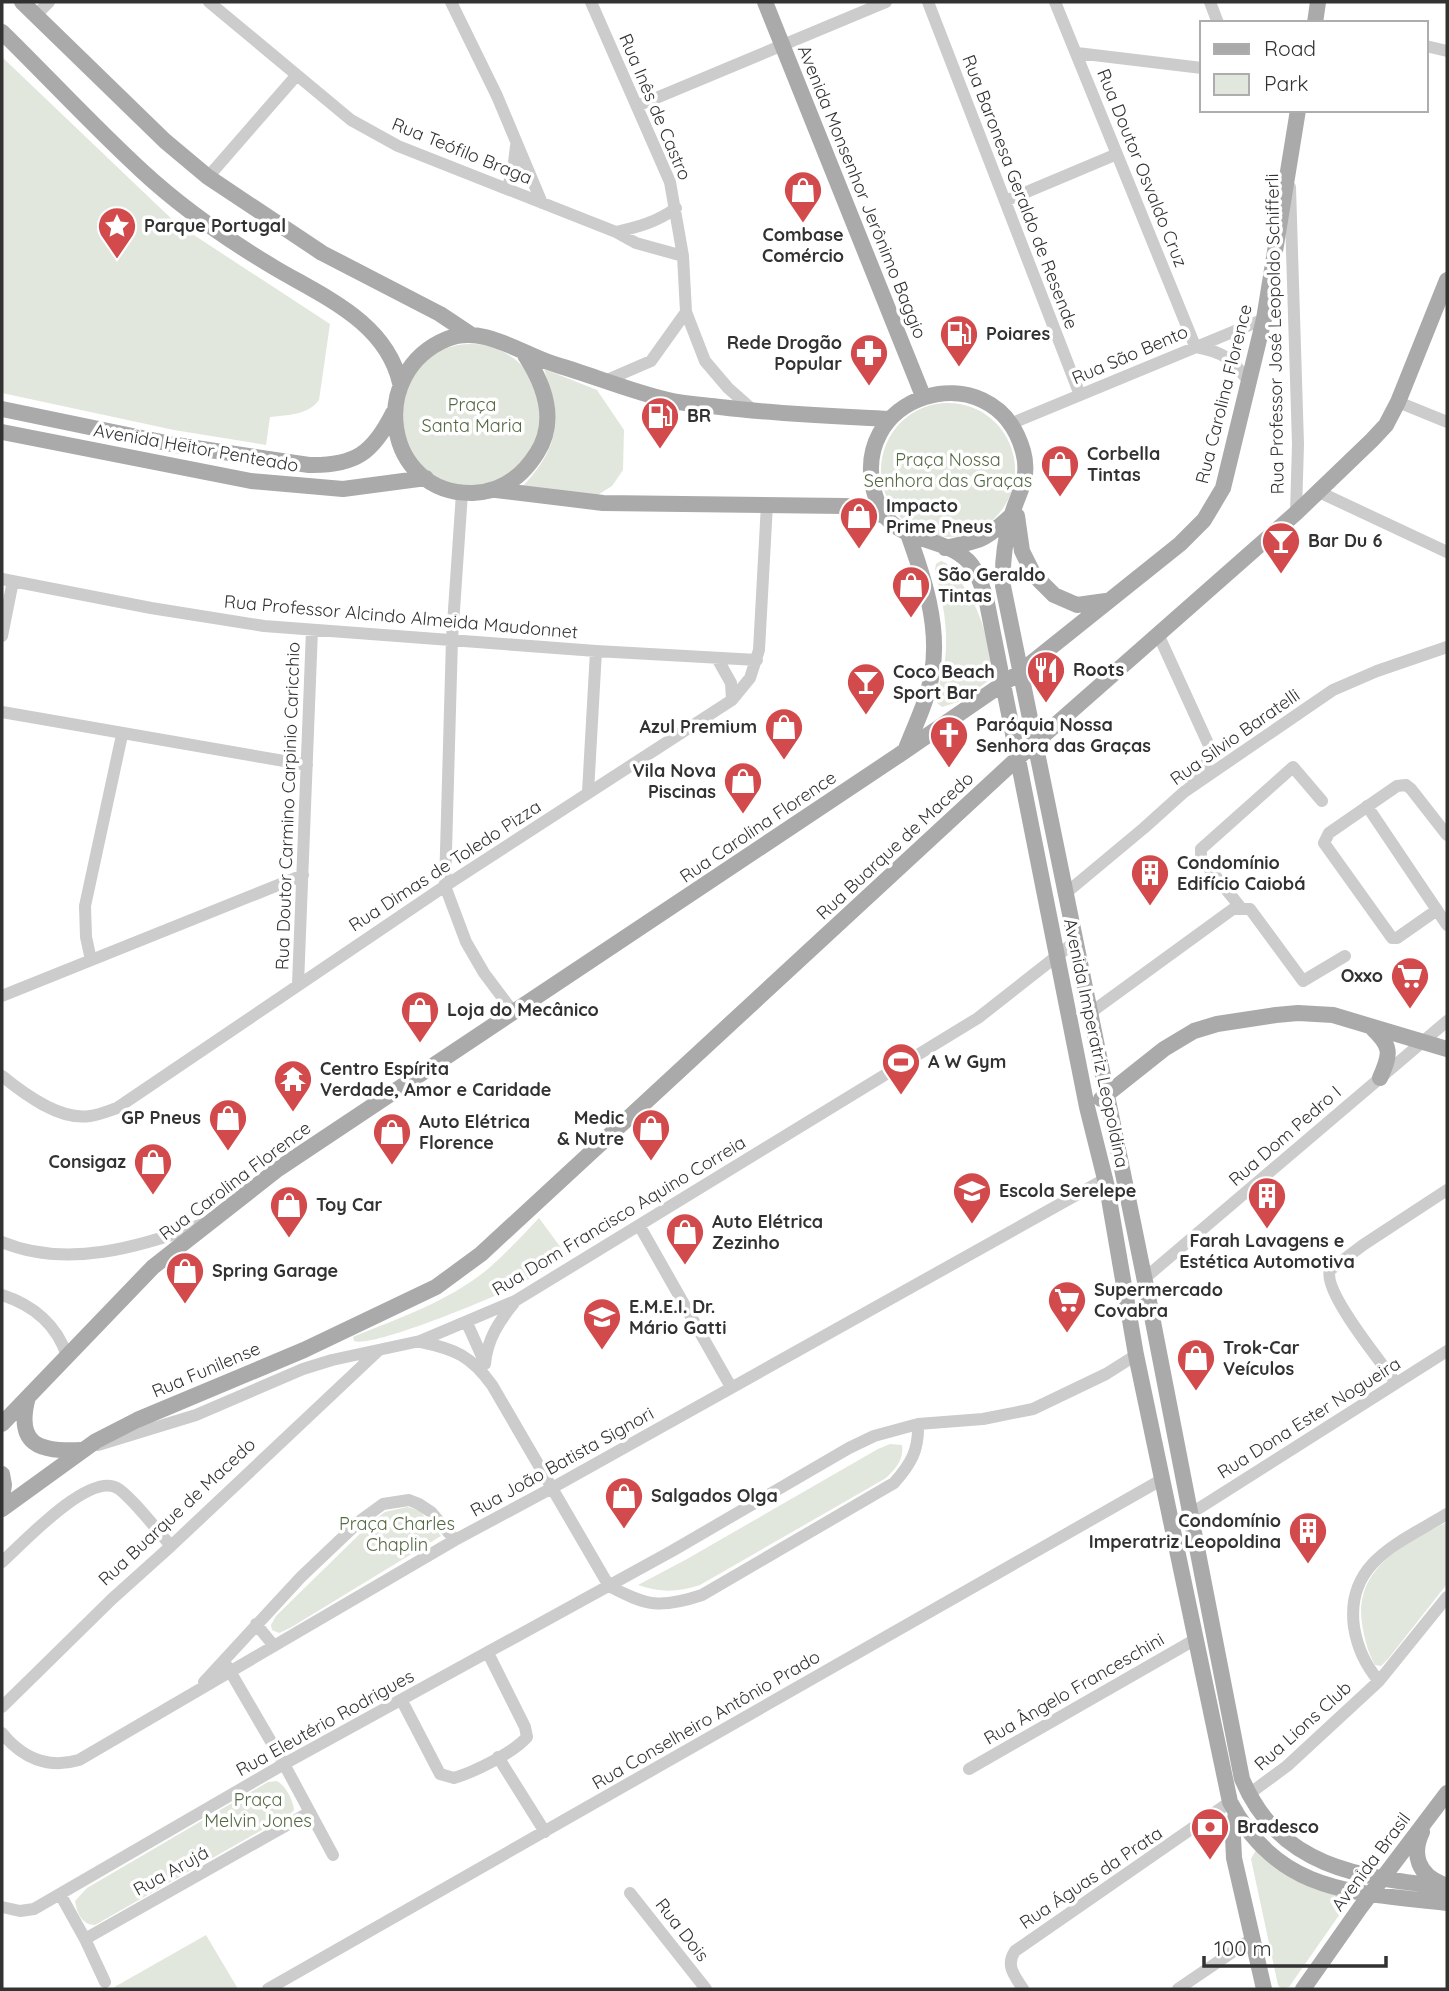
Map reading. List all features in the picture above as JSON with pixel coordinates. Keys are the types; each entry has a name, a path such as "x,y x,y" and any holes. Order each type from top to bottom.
{"main road":[{"path":"22,2 147,125 208,177 322,253 440,314 470,334"},
{"name":"Avenida Monsenhor Jerônimo Baggio","path":"765,2 923,396"},
{"path":"1315,21 1318,2"},
{"path":"2,32 142,172 185,207 252,254 371,329 385,345 400,383"},
{"name":"Rua Carolina Florence","path":"2,1424 153,1267 278,1169 1020,672 1180,544 1204,520 1223,488 1250,382 1264,319 1298,112"},
{"name":"Rua Buarque de Macedo","path":"436,1287 481,1254 525,1216 1019,757 1296,513 1379,433 1398,402 1447,281"},
{"path":"889,419 754,411 668,400 525,355 489,338 470,334 452,337 428,349 409,367 400,383 394,411 399,444 407,459 426,478 446,490 462,493 496,490 603,503 845,506 884,516 908,534 945,548 974,542 989,535 1014,510"},
{"path":"496,490 516,478 530,464 541,448 547,429 545,390 525,355"},
{"path":"884,516 870,471 877,438 889,419 903,406 923,396 953,392 984,401 999,411 1010,424 1023,451 1025,472 1014,510 1021,551 1034,575 1054,595 1077,605 1109,601"},
{"name":"Avenida Heitor Penteado","path":"2,408 176,445 329,465 361,455 373,444 394,411"},
{"name":"Avenida Heitor Penteado","path":"2,432 251,481 342,489 426,478"},
{"name":"Avenida Imperatriz Leopoldina","path":"1014,510 1002,564 1003,586 1145,1278 1241,1772 1249,1794 1278,1834 1297,1849 1335,1867 1383,1878 1447,1886"},
{"path":"905,751 933,672 934,638 931,605 908,534"},
{"name":"Avenida Imperatriz Leopoldina","path":"945,548 967,559 978,575 986,597 1087,1107 1105,1179 1161,1480 1233,1807 1240,1822 1287,1869 1318,1883 1370,1894 1447,1903"},
{"path":"1087,1107 1164,1049 1194,1031 1217,1024 1298,1013 1333,1015 1447,1049"},
{"path":"1367,1025 1382,1037 1388,1048 1387,1062 1380,1078"},
{"path":"1120,1261 1145,1278"},
{"name":"Rua Funilense","path":"2,1509 81,1450 137,1420 304,1350 436,1287"},
{"path":"29,1395 24,1422 31,1441 37,1447 57,1451 81,1450"},
{"path":"2,1474 2,1498"},
{"name":"Avenida Brasil","path":"1303,1989 1370,1894 1447,1793"},
{"path":"1233,1807 1234,1858 1264,1989"},
{"path":"1427,1819 1416,1851 1420,1868 1430,1879 1447,1886"}],"street":[{"path":"36,15 49,2"},
{"name":"Rua Teófilo Braga","path":"209,2 351,120 398,146 616,232 636,243 683,256"},
{"path":"451,2 497,96 542,203"},
{"name":"Rua Inês de Castro","path":"591,2 670,182 683,256 686,312 705,361 728,388 754,411"},
{"path":"637,106 886,2"},
{"name":"Rua Baronesa Geraldo de Resende","path":"928,2 1080,395"},
{"name":"Rua Doutor Osvaldo Cruz","path":"1055,2 1195,346"},
{"path":"1210,2 1217,21"},
{"path":"1428,46 1447,51"},
{"path":"1077,53 1200,68"},
{"path":"208,177 296,76"},
{"path":"507,189 513,172 516,142"},
{"path":"1005,201 1117,154"},
{"name":"Rua Professor José Leopoldo Schifferli","path":"1289,155 1298,443 1296,513"},
{"path":"616,232 645,225 676,208"},
{"path":"607,380 651,361 686,312"},
{"name":"Rua São Bento","path":"1010,424 1264,319"},
{"path":"1195,346 1215,351 1233,361 1250,382"},
{"path":"1398,402 1447,422"},
{"path":"1319,492 1447,552"},
{"path":"462,493 452,639 445,886 466,942 484,973 514,1013"},
{"name":"Rua Dimas de Toledo Pizza","path":"2,1076 41,1105 66,1113 88,1117 117,1108 445,886 732,700 750,678 761,640 767,504"},
{"path":"2,636 8,580"},
{"name":"Rua Professor Alcindo Almeida Maudonnet","path":"8,580 151,608 264,626 757,660"},
{"name":"Rua Doutor Carmino Carpinio Caricchio","path":"298,984 312,629"},
{"path":"1158,634 1210,750 1209,759 1184,792"},
{"name":"Rua Silvio Baratelli","path":"1066,893 1184,792 1333,690 1377,671 1447,647"},
{"path":"589,792 596,651"},
{"path":"717,658 731,683 732,700"},
{"path":"2,712 122,735 307,765"},
{"path":"91,960 86,937 85,906 122,735"},
{"path":"1237,908 1201,858 1201,849 1293,767 1322,801"},
{"path":"1437,910 1398,938 1392,938 1324,843 1329,832 1397,786 1406,785 1447,835"},
{"path":"1367,806 1447,925"},
{"path":"2,996 303,875"},
{"path":"1090,1013 1237,908 1250,909 1303,981 1345,956"},
{"name":"Rua Dom Francisco Aquino Correia","path":"81,1450 186,1418 303,1369 332,1360 420,1342 515,1301 978,1018 1076,941"},
{"name":"Rua Dom Pedro I","path":"1145,1278 1447,1020"},
{"name":"Rua João Batista Signori","path":"2,1733 22,1753 40,1761 68,1763 90,1754 197,1691 227,1666 274,1646 455,1539 552,1488 1105,1179"},
{"path":"1396,1383 1342,1308 1332,1290 1328,1275 1336,1264 1447,1190"},
{"path":"2,1242 42,1254 119,1250 156,1241 210,1222"},
{"path":"639,1225 731,1387"},
{"path":"2,1295 25,1305 47,1322 62,1341 67,1356"},
{"path":"485,1364 488,1347 498,1322 515,1301"},
{"path":"467,1323 492,1385"},
{"path":"420,1342 449,1348 472,1361 492,1385 609,1586 633,1599 658,1605 702,1595 894,1483 908,1467 916,1452 918,1424"},
{"name":"Rua Buarque de Macedo","path":"3,1705 111,1599 378,1351"},
{"name":"Rua Dona Ester Nogueira","path":"1189,1514 1447,1351"},
{"name":"Rua Eleutério Rodrigues","path":"2,1907 20,1911 34,1909 284,1764 609,1586 849,1448 874,1436 918,1424 983,1419 1033,1409 1106,1374 1136,1355"},
{"name":"Rua Conselheiro Antônio Prado","path":"268,1989 1161,1480"},
{"path":"2,1562 65,1505 93,1489 108,1485 120,1490 171,1546"},
{"path":"333,1855 227,1666 257,1624 301,1577 361,1520 383,1504 409,1500 419,1504 455,1539"},
{"name":"Rua Lions Club","path":"1379,1681 1367,1664 1356,1634 1352,1612 1354,1594 1363,1573 1379,1555 1447,1514"},
{"name":"Rua Lions Club","path":"1249,1794 1287,1766 1379,1681 1447,1597"},
{"path":"257,1624 274,1646"},
{"name":"Rua Ângelo Franceschini","path":"969,1769 1196,1639"},
{"path":"402,1701 440,1774 454,1778 498,1757 523,1741 527,1733 488,1653"},
{"path":"498,1757 545,1832"},
{"name":"Rua Águas da Prata","path":"1023,1989 1012,1970 1010,1961 1014,1951 1233,1807"},
{"name":"Rua Arujá","path":"85,1939 310,1812"},
{"name":"Rua Dois","path":"630,1893 706,1989"},
{"path":"60,1894 105,1982"},
{"path":"1178,1989 1252,1938"}],"green space":[{"name":"Parque Portugal","path":"2,57 177,224 330,324 319,400 309,409 291,415 270,417 266,445 174,430 2,393"},
{"name":"Praça Santa Maria","path":"471,344 498,350 521,365 536,388 542,415 536,442 521,465 498,480 471,486 444,480 421,465 406,442 400,415 406,388 421,365 444,350"},
{"path":"544,369 597,390 624,430 623,470 612,486 596,496 522,487 544,458 554,432 553,403"},
{"name":"Praça Nossa Senhora das Graças","path":"948,403 973,408 995,423 1010,445 1015,470 1010,495 995,517 973,532 948,537 923,532 901,517 886,495 881,470 886,445 901,423 923,408"},
{"path":"941,561 946,563 957,577 974,603 984,629 994,677 958,702 942,707 937,703 937,699 945,660 946,636 935,569 936,564"},
{"path":"539,1218 567,1256 516,1286 459,1311 384,1337 354,1341 353,1337 424,1308 474,1280"},
{"path":"890,1444 902,1445 902,1455 886,1478 700,1585 669,1591 638,1585 878,1449"},
{"name":"Praça Charles Chaplin","path":"407,1507 419,1510 441,1536 290,1628 279,1633 272,1630 271,1625 276,1616 373,1521 385,1512"},
{"path":"1447,1522 1447,1584 1388,1659 1381,1666 1375,1665 1362,1623 1366,1587 1374,1572 1386,1560 1415,1539"},
{"name":"Praça Melvin Jones","path":"277,1781 291,1798 294,1810 290,1814 95,1925 81,1918 75,1901 87,1888 268,1782"},
{"path":"1256,1850 1346,1896 1349,1901 1289,1987 1281,1989 1251,1859"},
{"path":"206,1935 238,1989 111,1989"}],"place":[{"name":"Combase Comércio","path":"803,224"},
{"name":"Parque Portugal","path":"117,260"},
{"name":"Poiares","path":"959,368"},
{"name":"Rede Drogão Popular","path":"869,387"},
{"name":"BR","path":"660,450"},
{"name":"Corbella Tintas","path":"1060,498"},
{"name":"Impacto Prime Pneus","path":"859,550"},
{"name":"Bar Du 6","path":"1281,575"},
{"name":"São Geraldo Tintas","path":"911,619"},
{"name":"Roots","path":"1046,704"},
{"name":"Coco Beach Sport Bar","path":"866,716"},
{"name":"Azul Premium","path":"784,761"},
{"name":"Paróquia Nossa Senhora das Graças","path":"949,769"},
{"name":"Vila Nova Piscinas","path":"743,815"},
{"name":"Condomínio Edifício Caiobá","path":"1150,907"},
{"name":"Oxxo","path":"1410,1010"},
{"name":"Loja do Mecânico","path":"420,1044"},
{"name":"A W Gym","path":"901,1096"},
{"name":"Centro Espírita Verdade, Amor e Caridade","path":"293,1113"},
{"name":"GP Pneus","path":"228,1152"},
{"name":"Medic & Nutre","path":"651,1162"},
{"name":"Auto Elétrica Florence","path":"392,1166"},
{"name":"Consigaz","path":"153,1196"},
{"name":"Escola Serelepe","path":"972,1225"},
{"name":"Farah Lavagens e Estética Automotiva","path":"1267,1230"},
{"name":"Toy Car","path":"289,1239"},
{"name":"Auto Elétrica Zezinho","path":"685,1266"},
{"name":"Spring Garage","path":"185,1305"},
{"name":"Supermercado Covabra","path":"1067,1334"},
{"name":"E.M.E.I. Dr. Mário Gatti","path":"602,1351"},
{"name":"Trok-Car Veículos","path":"1196,1392"},
{"name":"Salgados Olga","path":"624,1530"},
{"name":"Condomínio Imperatriz Leopoldina","path":"1308,1565"},
{"name":"Bradesco","path":"1210,1861"}]}
